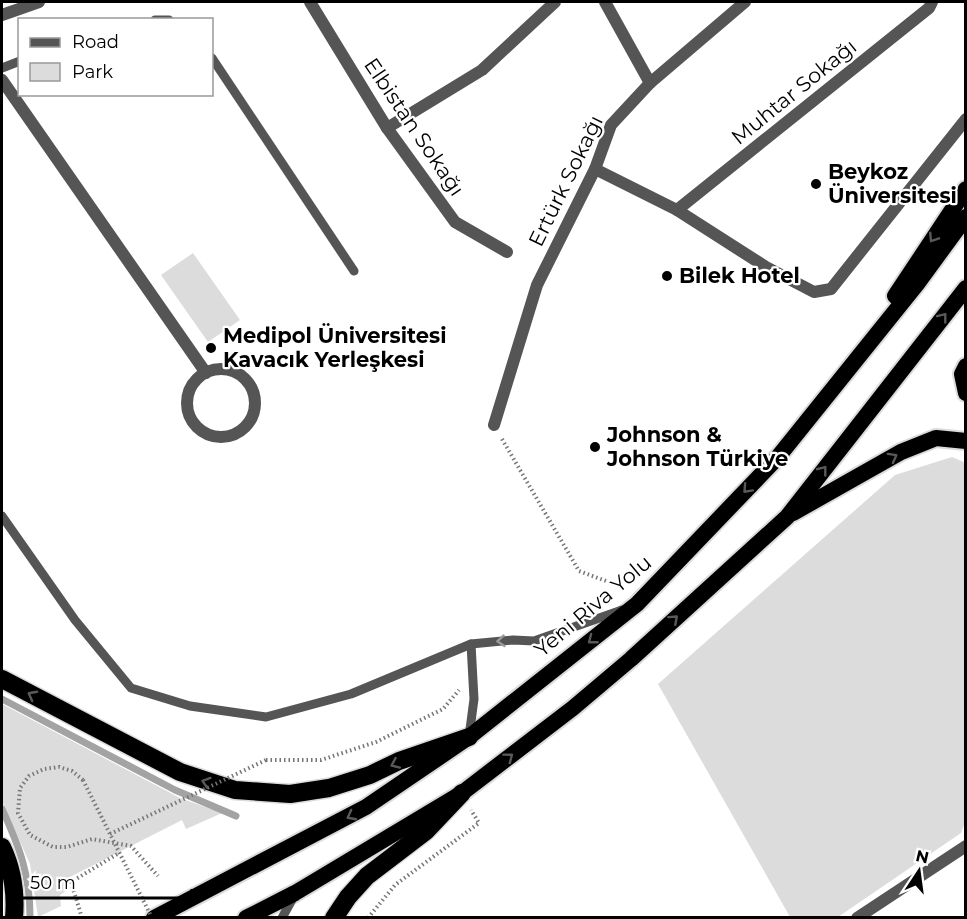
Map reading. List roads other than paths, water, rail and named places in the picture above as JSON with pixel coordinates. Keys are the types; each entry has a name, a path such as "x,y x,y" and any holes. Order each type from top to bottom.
{"highway":[{"path":"839,381 966,189"},
{"name":"Yeni Riva Yolu","path":"153,918 366,807 469,737 642,600 778,457 917,284 966,217"},
{"path":"246,918 295,893 462,793 573,708 787,517 966,288"},
{"path":"966,366 962,374 966,393"},
{"path":"787,517 901,452 936,438 966,441"},
{"path":"2,679 180,772 235,790 290,794 329,788 370,775 469,737"},
{"path":"334,918 348,897 367,876 426,831 462,793"},
{"path":"2,847 9,863 13,886 14,918"}],"street":[{"path":"2,15 39,2"},
{"name":"Elbistan Sokağı","path":"310,2 387,128 455,222 507,252"},
{"path":"387,128 482,70 555,2"},
{"path":"605,2 650,83"},
{"name":"Ertürk Sokağı","path":"494,426 537,285 595,169 611,125 650,83 746,2"},
{"name":"Muhtar Sokağı","path":"677,210 829,91 929,8 932,2"},
{"path":"2,80 206,373"},
{"path":"595,169 677,210 766,267 814,292 831,289 966,119"},
{"path":"223,369 234,372 251,386 254,397 252,419 236,434 213,437 203,432 189,415 188,393 193,383 206,373 223,369"},
{"path":"857,918 966,846"}],"lane":[{"path":"213,60 354,271"},
{"path":"2,68 18,62"},
{"path":"2,516 75,620 130,688 190,706 267,717 351,694 471,644 534,641 642,600"},
{"path":"469,737 474,673 471,644"},
{"path":"282,918 295,893"}],"waterway":[{"path":"2,699 175,790 236,816"},
{"path":"2,809 14,835 26,873 30,916"}],"place":[{"name":"Beykoz Üniversitesi","path":"816,184"},
{"name":"Bilek Hotel","path":"667,276"},
{"name":"Medipol Üniversitesi Kavacık Yerleşkesi","path":"211,348"},
{"name":"Johnson & Johnson Türkiye","path":"595,447"}]}
